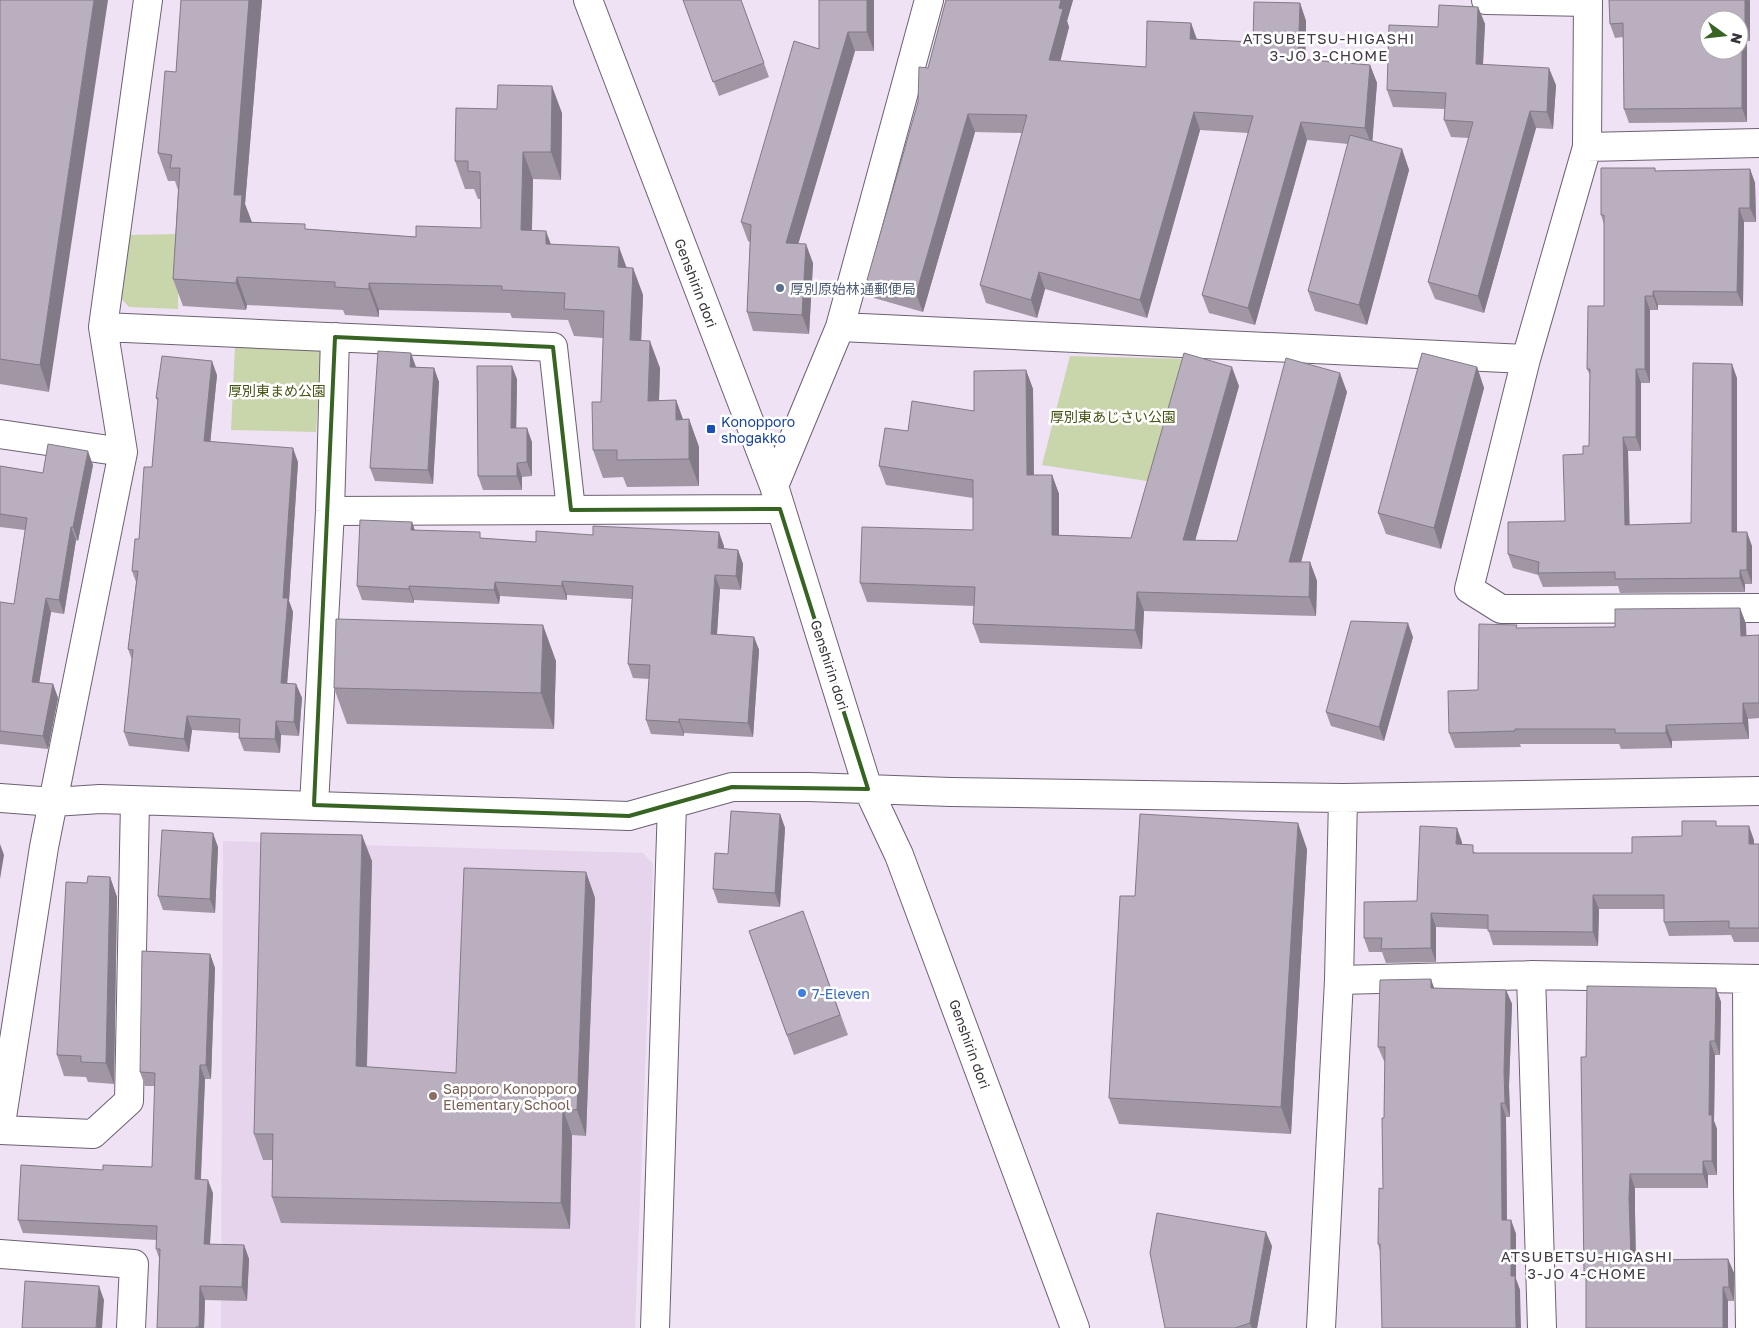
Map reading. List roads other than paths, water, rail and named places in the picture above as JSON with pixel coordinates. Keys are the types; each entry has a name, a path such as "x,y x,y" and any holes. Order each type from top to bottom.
{"street":[{"path":"135,801 129,1101 93,1134 0,1130 44,847 123,452 103,327 148,0"},
{"name":"Genshirin dori","path":"588,0 777,498 868,789 899,855 1075,1328"},
{"path":"330,511 572,510 777,498 840,328 929,0"},
{"path":"1486,0 1588,1 1587,147 1526,359 1469,589 1500,608 1759,608"},
{"path":"1587,147 1759,143"},
{"path":"103,327 553,347 572,510"},
{"path":"840,328 1526,359"},
{"path":"314,805 330,511 335,337"},
{"path":"0,434 123,452"},
{"path":"0,798 54,802 100,799 629,816 732,787 1343,798 1759,791"},
{"path":"1321,1328 1339,980 1343,798"},
{"path":"655,1328 672,804"},
{"path":"1339,980 1531,975 1753,979 1753,1190 1750,1328"},
{"path":"1531,975 1542,1328"},
{"path":"0,1254 134,1264 131,1328"}],"place":[{"name":"厚別原始林通郵便局","path":"780,288"},
{"name":"Konopporo shogakko","path":"711,429"},
{"name":"7-Eleven","path":"802,993"},
{"name":"Sapporo Konopporo Elementary School","path":"433,1096"}],"district":[{"name":"ATSUBETSU-HIGASHI 3-JO 3-CHOME","path":"1329,46"},
{"name":"ATSUBETSU-HIGASHI 3-JO 4-CHOME","path":"1587,1264"}],"park label":[{"name":"厚別東まめ公園","path":"277,390"},
{"name":"厚別東あじさい公園","path":"1113,416"}]}
